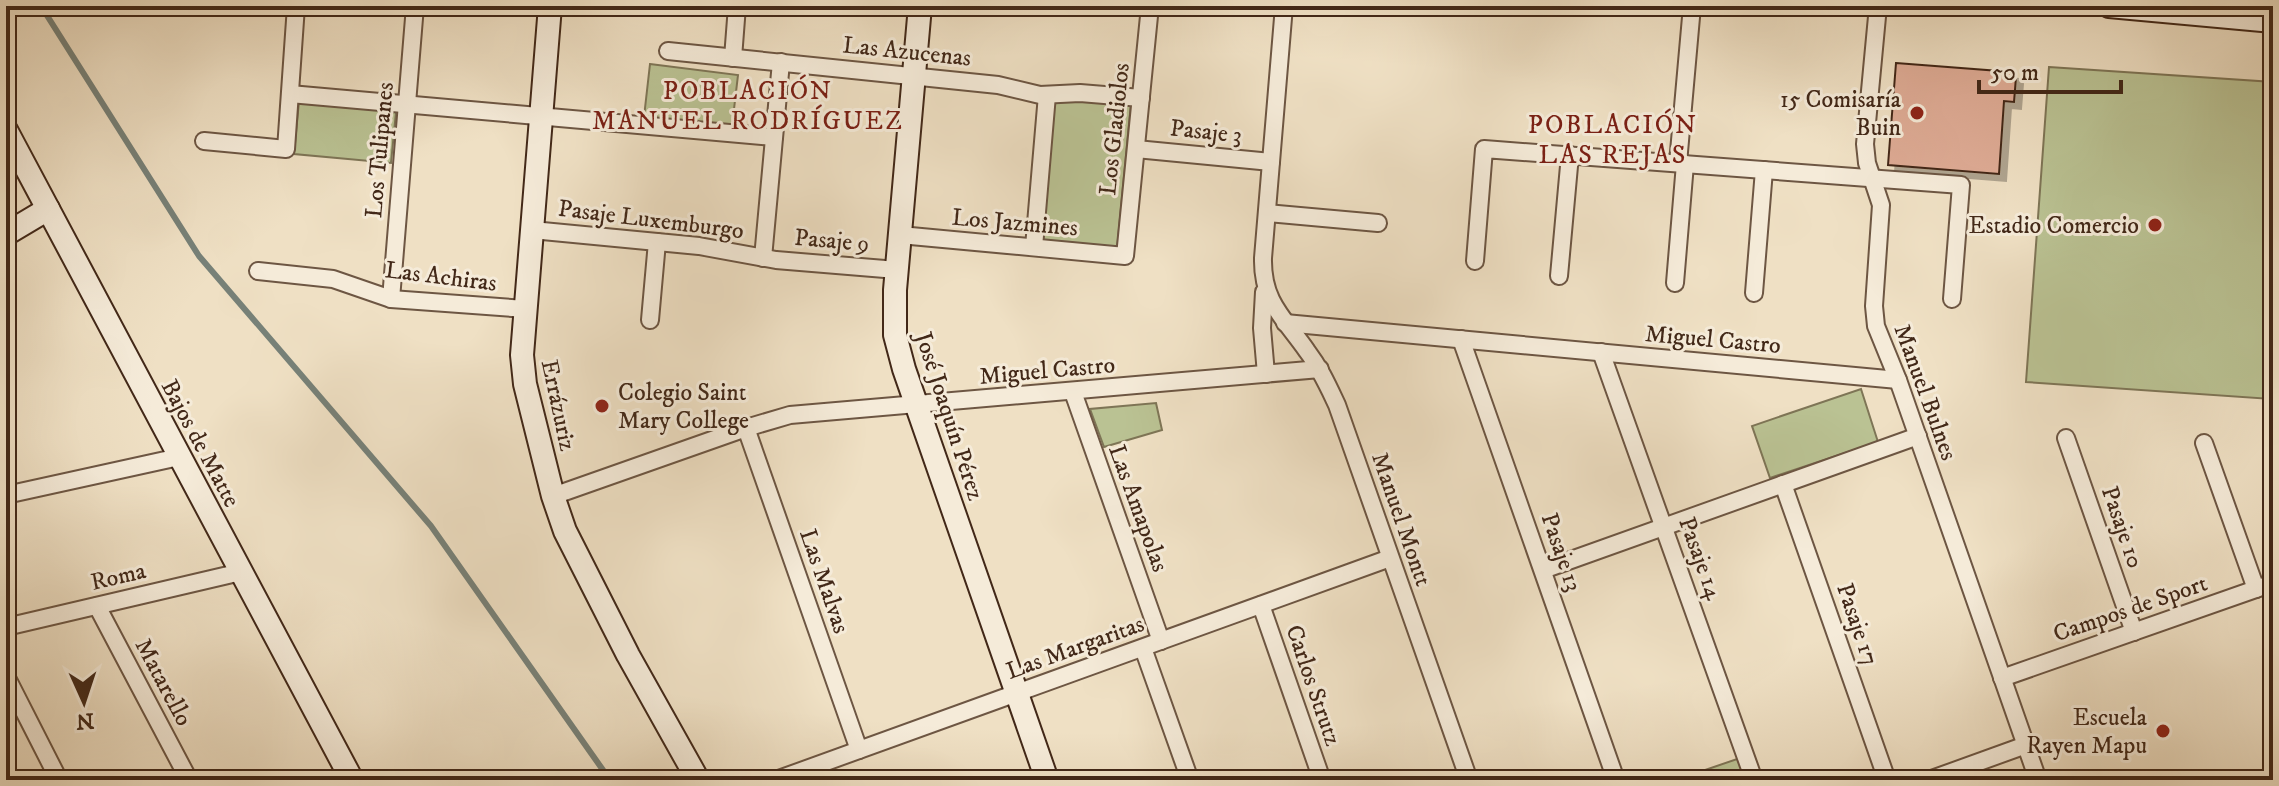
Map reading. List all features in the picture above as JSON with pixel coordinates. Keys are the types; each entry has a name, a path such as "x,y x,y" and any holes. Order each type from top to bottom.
{"street":[{"path":"204,141 286,149 295,6"},
{"name":"Los Tulipanes","path":"391,299 415,6"},
{"name":"Errázuriz","path":"550,6 522,355 525,384 565,531 628,655 698,780"},
{"path":"733,58 737,6"},
{"name":"José Joaquín Pérez","path":"920,6 897,270 895,335 916,405 1047,780"},
{"name":"Los Gladiolos","path":"1125,256 1150,6"},
{"name":"Manuel Montt","path":"1266,374 1262,328 1263,258 1284,6"},
{"path":"1675,283 1692,6"},
{"name":"Manuel Bulnes","path":"1878,6 1865,144 1867,163 1880,200 1881,217 1875,320 2038,780"},
{"path":"2109,6 2273,21"},
{"name":"Las Azucenas","path":"668,51 998,85 1031,94 1080,93 1141,98"},
{"path":"763,258 781,62"},
{"path":"290,94 774,137"},
{"path":"1034,247 1047,95"},
{"name":"Bajos de Matte","path":"6,130 352,780"},
{"name":"Pasaje 3","path":"1136,149 1271,162"},
{"path":"1475,261 1484,149 1961,185 1952,299"},
{"path":"1559,276 1570,155"},
{"path":"1754,293 1764,170"},
{"path":"6,234 48,209"},
{"path":"1267,213 1378,223"},
{"name":"Pasaje Luxemburgo","path":"532,230 699,246 763,258"},
{"name":"Los Jazmines","path":"900,235 1125,256"},
{"path":"650,320 657,242"},
{"name":"Pasaje 9","path":"763,258 897,270"},
{"name":"Las Achiras","path":"258,271 333,279 391,299 526,309"},
{"name":"Manuel Montt","path":"1265,286 1273,306 1320,369 1337,405 1466,779"},
{"name":"Miguel Castro","path":"1285,323 1898,380"},
{"name":"Pasaje 13","path":"1461,339 1616,780"},
{"name":"Pasaje 14","path":"1601,352 1754,780"},
{"name":"Miguel Castro","path":"553,496 746,428 812,412 1320,369"},
{"name":"Las Amapolas","path":"1073,392 1161,641"},
{"name":"Las Malvas","path":"746,428 859,750"},
{"path":"1543,570 1918,436"},
{"name":"Pasaje 10","path":"2066,438 2134,632"},
{"path":"2204,443 2256,589"},
{"path":"6,495 179,457"},
{"name":"Pasaje 17","path":"1783,484 1887,780"},
{"name":"Las Margaritas","path":"776,780 1390,558"},
{"name":"Roma","path":"6,627 241,572"},
{"name":"Campos de Sport","path":"2002,678 2273,583"},
{"name":"Carlos Strutz","path":"1261,605 1322,780"},
{"name":"Matarello","path":"97,606 189,780"},
{"path":"1143,648 1190,780"},
{"path":"6,676 59,780"},
{"path":"1929,780 2026,745"}],"green space":[{"path":"650,64 738,75 732,126 644,117"},
{"name":"Estadio Comercio","path":"2049,67 2273,82 2271,399 2026,382"},
{"path":"1054,96 1131,103 1117,249 1039,242"},
{"path":"299,101 396,112 391,163 294,154"},
{"path":"1861,389 1878,442 1770,478 1752,426"},
{"path":"1156,403 1162,430 1104,447 1090,409"},
{"path":"1740,758 1747,780 1676,780"}],"building":[{"name":"15 Comisaría Buin","path":"1896,63 2012,72 2012,76 2016,77 2014,102 2004,101 1999,174 1888,165"}],"waterway":[{"path":"41,6 199,256 431,526 610,780"}],"place":[{"name":"15 Comisaría Buin","path":"1917,113"},
{"name":"Estadio Comercio","path":"2155,225"},
{"name":"Colegio Saint Mary College","path":"602,406"},
{"name":"Escuela Rayen Mapu","path":"2163,731"}],"district":[{"name":"POBLACIÓN MANUEL RODRÍGUEZ","path":"748,105"},
{"name":"POBLACIÓN LAS REJAS","path":"1613,139"}]}
